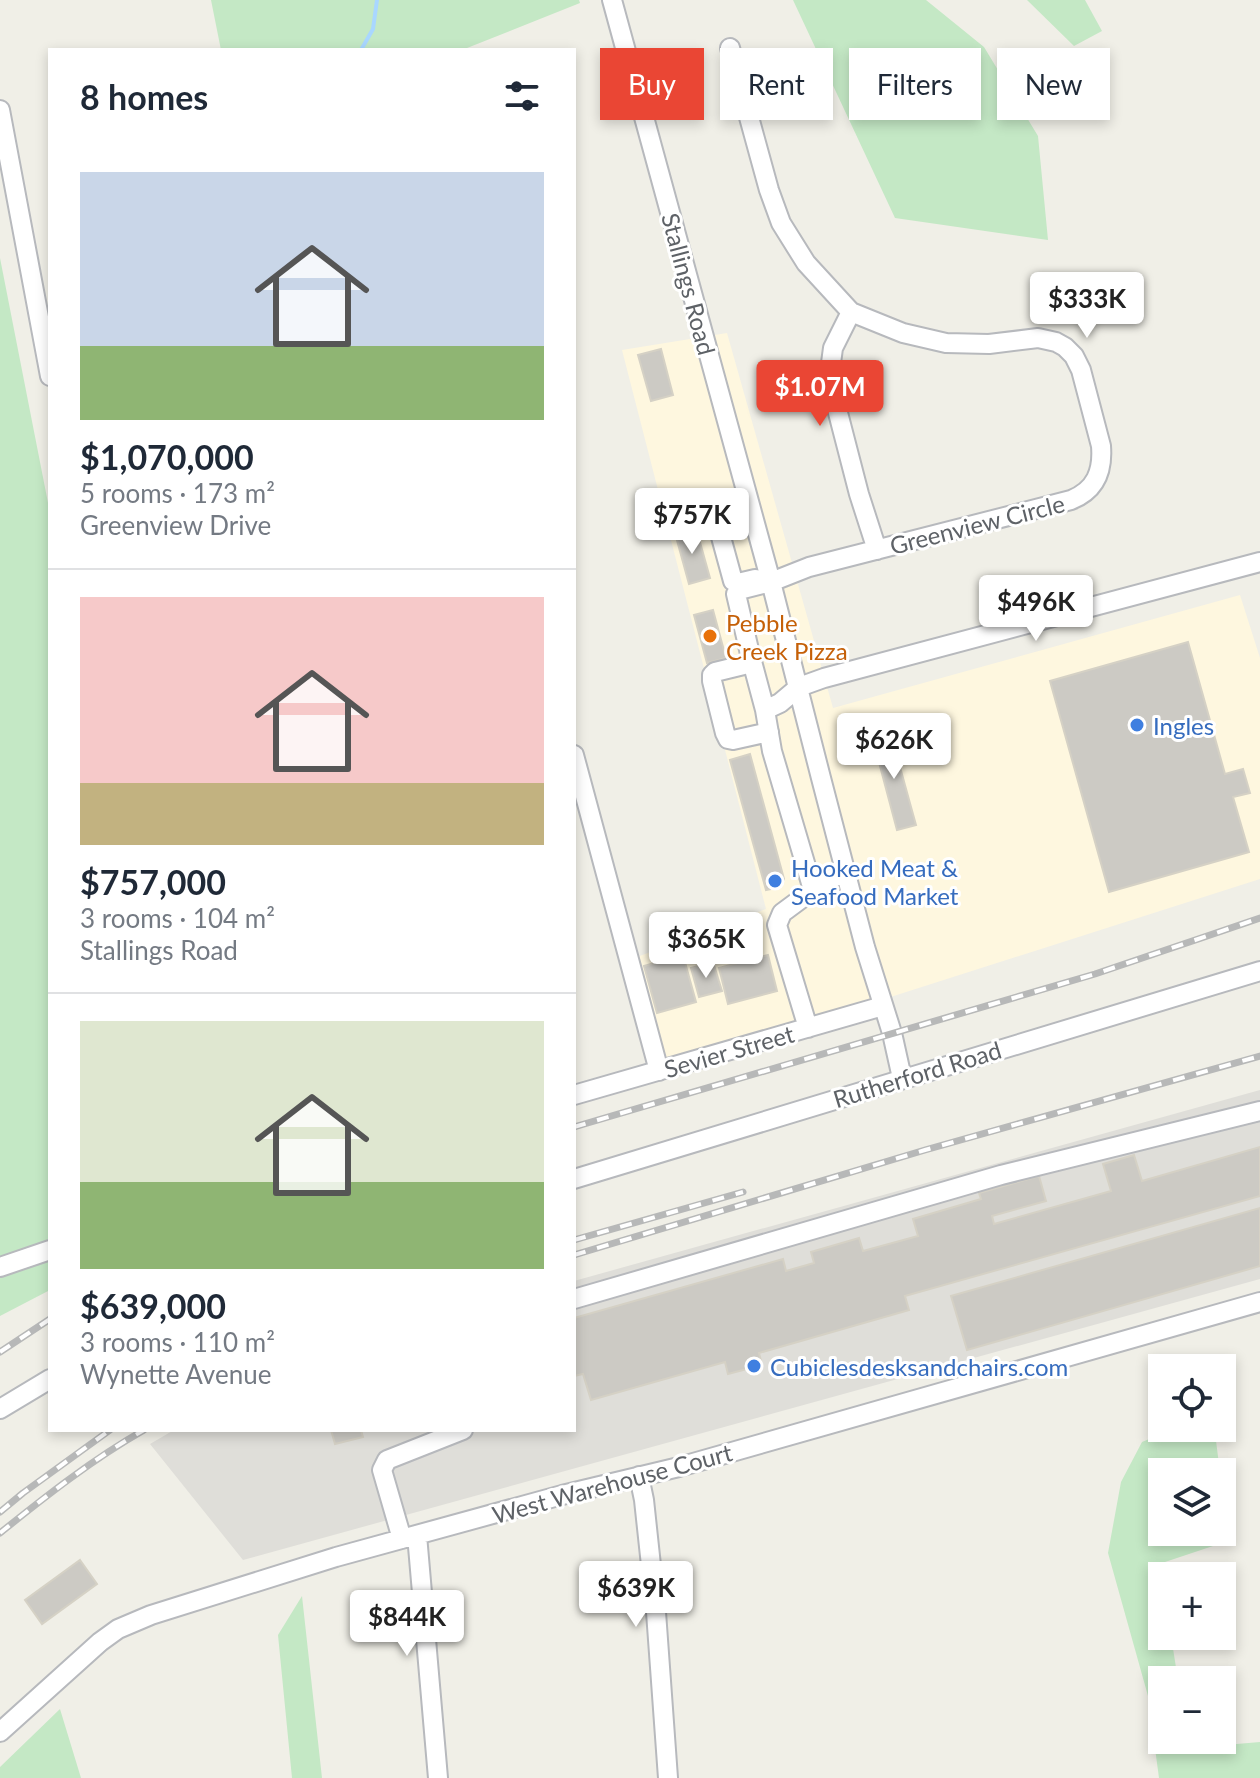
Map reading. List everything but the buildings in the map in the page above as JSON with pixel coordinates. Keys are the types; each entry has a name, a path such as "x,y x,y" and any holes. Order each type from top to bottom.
{"street":[{"name":"Stallings Road","path":"612,0 770,578 902,1078"},
{"path":"0,110 48,365"},
{"name":"Greenview Circle","path":"750,120 781,223 806,263 851,312 903,333 946,343 989,344 1038,338 1065,347 1081,370 1102,459 1097,479 1088,491 1071,500 809,567 739,590 736,594 752,663"},
{"path":"851,312 833,348 829,378 877,550"},
{"path":"718,526 733,581 770,578"},
{"path":"765,710 780,703 799,687 824,678 1260,562"},
{"path":"769,732 728,739 712,681 715,672 752,663 765,710 769,732 772,751 813,890"},
{"path":"576,762 659,1071"},
{"path":"808,1028 777,925 782,913 845,871"},
{"name":"Rutherford Road","path":"576,1178 1260,971"},
{"name":"Sevier Street","path":"576,1094 883,1006"},
{"path":"576,1298 1001,1175 1260,1111"},
{"path":"0,1267 48,1251"},
{"name":"West Warehouse Court","path":"0,1732 93,1647 131,1623 336,1557 562,1495 679,1467 1260,1302"},
{"path":"0,1409 48,1380"},
{"path":"438,1778 410,1537 382,1470 387,1460 458,1432"},
{"path":"639,1476 656,1612 668,1778"}],"shaded area":[{"path":"727,333 833,708 1240,595 1260,658 1260,879 659,1071 629,960 766,909 622,350"},
{"path":"1260,1090 1260,1279 243,1560 150,1444 171,1432 576,1432 576,1280"}],"green space":[{"path":"211,0 579,0 580,3 467,48 221,48"},
{"path":"793,0 926,0 984,47 997,68 997,120 1028,120 1038,136 1048,240 895,218 849,120 981,120 981,48 849,48 849,120 833,85 833,48 815,48"},
{"path":"1027,0 1085,0 1102,31 1074,46"},
{"path":"0,258 48,503 48,1291 0,1316"},
{"path":"1148,1439 1148,1442 1216,1442 1218,1458 1148,1458 1148,1546 1213,1546 1165,1562 1148,1562 1148,1650 1173,1650 1176,1666 1148,1666 1148,1696 1108,1553 1121,1482 1142,1442"},
{"path":"302,1596 322,1778 292,1778 278,1635"},
{"path":"60,1709 81,1778 0,1778 0,1767"},
{"path":"1260,1742 1260,1778 1159,1778 1156,1754 1236,1754 1236,1744"}],"waterway":[{"path":"362,48 373,29 377,0"}],"railway":[{"path":"576,1126 1095,974 1260,918"},
{"path":"576,1254 925,1150 1260,1056"},
{"path":"576,1239 743,1192"},
{"path":"0,1352 48,1320"},
{"path":"0,1512 107,1432"},
{"path":"0,1533 88,1466 141,1432"}],"place":[{"name":"Pebble Creek Pizza","path":"710,636"},
{"name":"Ingles","path":"1137,725"},
{"name":"Hooked Meat & Seafood Market","path":"775,881"},
{"name":"Cubiclesdesksandchairs.com","path":"754,1366"}]}
